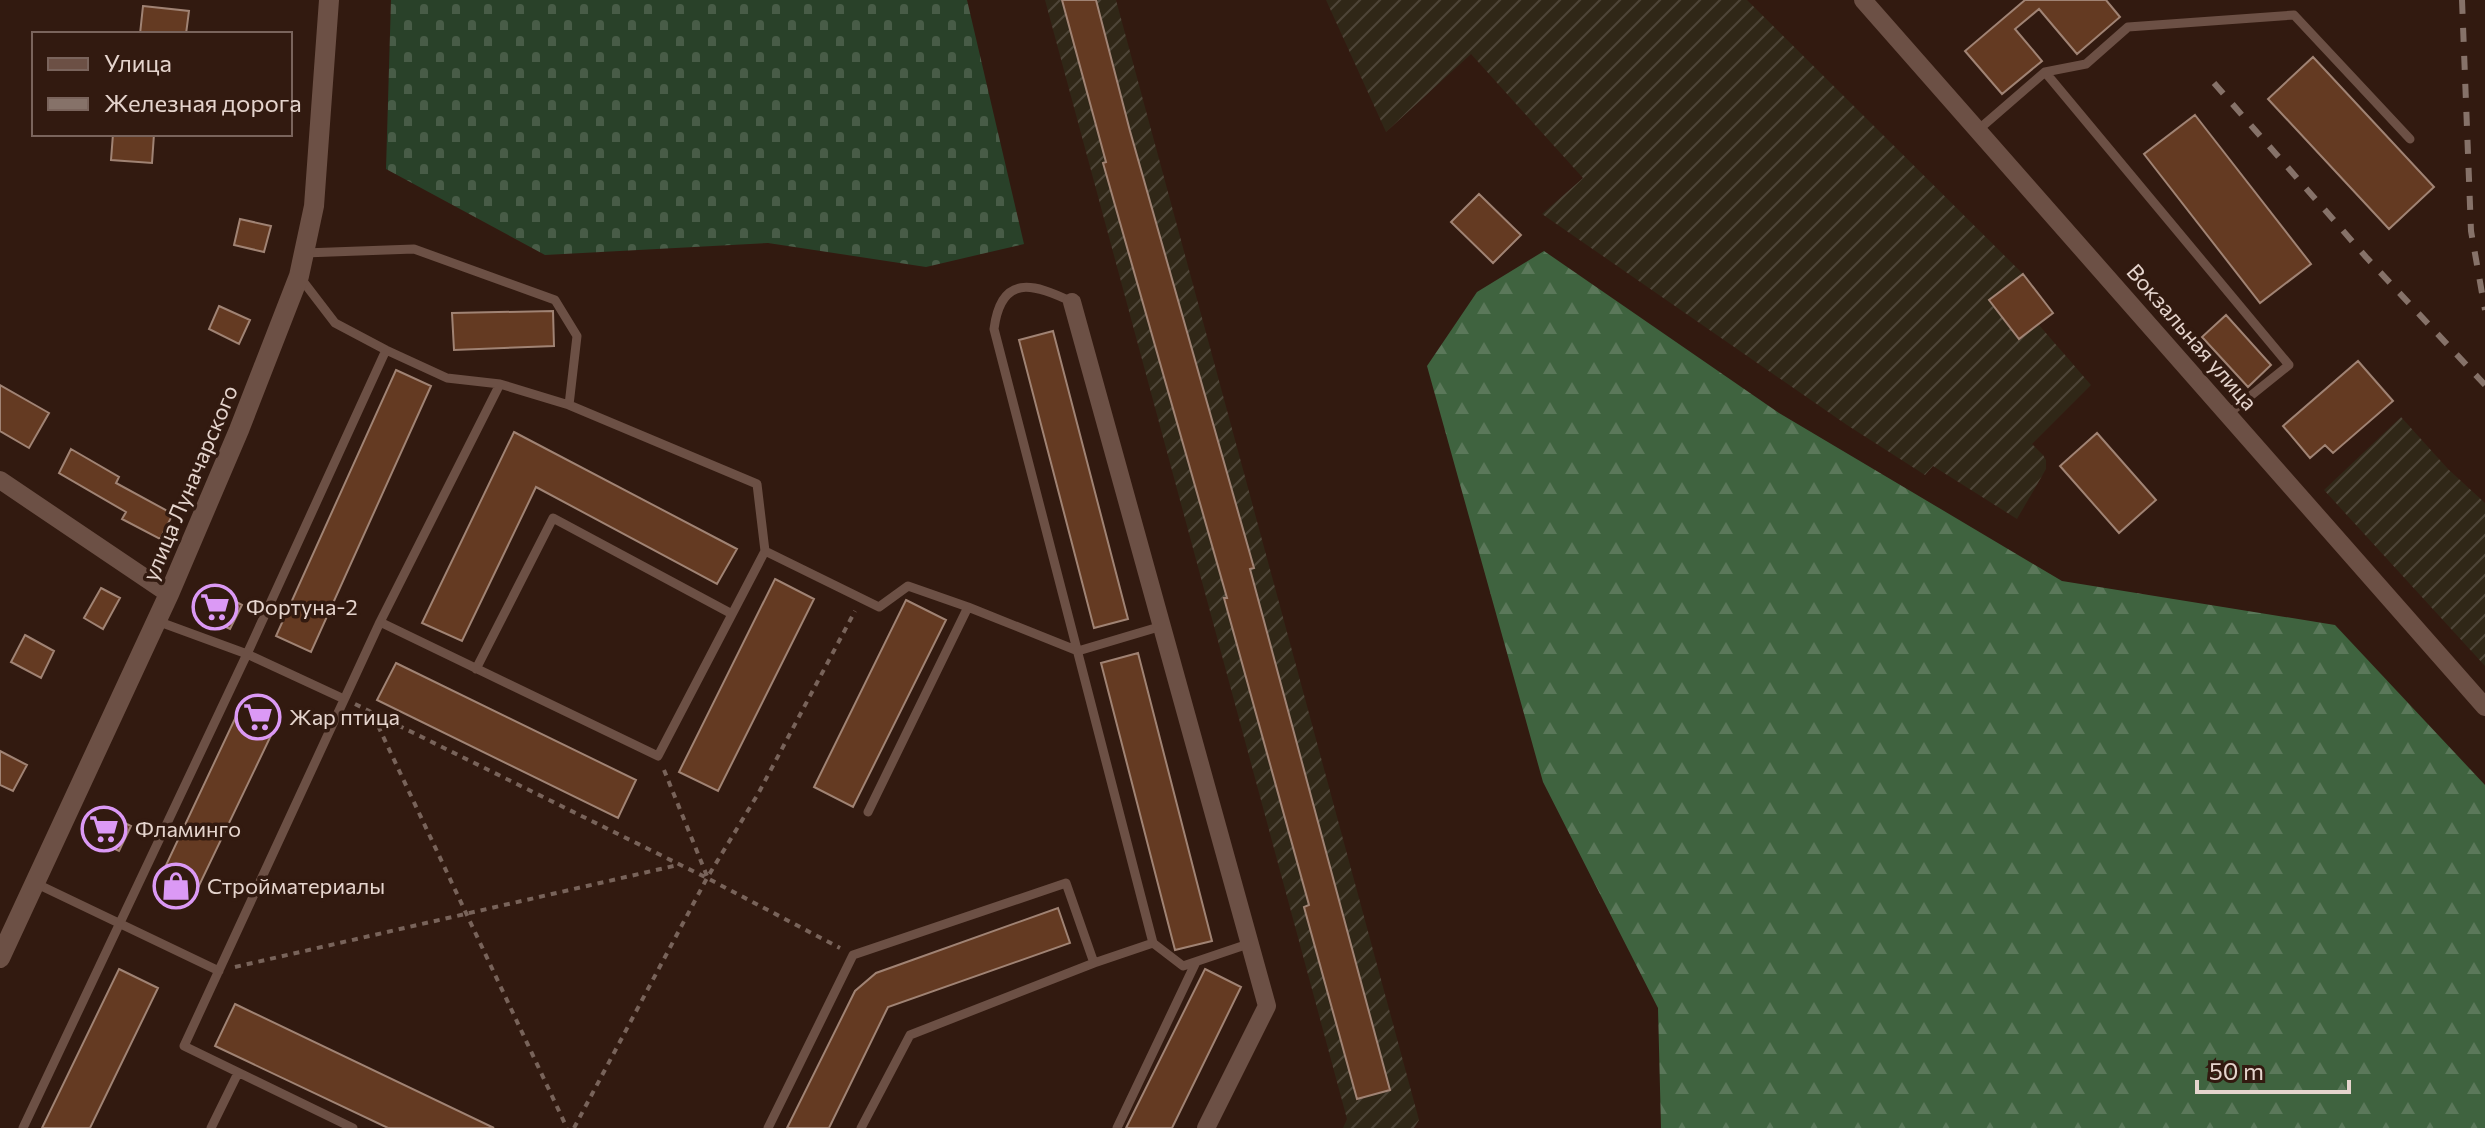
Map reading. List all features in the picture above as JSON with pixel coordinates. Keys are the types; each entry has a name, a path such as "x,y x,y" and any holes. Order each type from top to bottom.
{"street":[{"name":"улица Луначарского","path":"0,958 169,594 239,430 299,276 314,206 329,0"},
{"name":"Вокзальная улица","path":"1863,0 2485,707"},
{"path":"1072,302 1267,1006 1206,1128"},
{"path":"0,480 169,594"}],"lane":[{"path":"1978,130 2045,72 2086,64 2128,27 2294,15 2410,139"},
{"path":"2045,72 2289,365 2228,414"},
{"path":"304,253 414,249 555,300 577,336 569,405"},
{"path":"299,276 335,323 447,378 500,384 569,405 757,484 765,551 658,756 380,622"},
{"path":"1072,302 1044,289 1021,287 1007,295 997,309 994,329 1153,943 1183,966 1251,943"},
{"path":"23,1128 247,654 386,350"},
{"path":"353,1128 184,1046 380,622 500,384"},
{"path":"476,669 553,518 732,614"},
{"path":"765,551 879,607 908,586 1078,651 1162,626"},
{"path":"868,812 968,607"},
{"path":"157,621 247,654 344,699"},
{"path":"35,883 219,971"},
{"path":"768,1128 853,955 1066,883 1094,963"},
{"path":"861,1128 910,1035 1153,943"},
{"path":"1117,1128 1196,962"},
{"path":"211,1128 238,1073"}],"path":[{"path":"574,1128 707,878 758,794 862,598"},
{"path":"344,699 680,864 853,955"},
{"path":"372,712 567,1128"},
{"path":"658,756 707,878"},
{"path":"219,971 680,864"}],"shaded area":[{"path":"1045,0 1116,0 1419,1120 1414,1128 1343,1128 1347,1119"},
{"path":"1326,0 1747,0 2023,274 2053,313 2039,325 2091,385 2032,444 2046,460 2046,469 2017,519 1933,466 1925,475 1847,425 1542,214 1583,178 1471,54 1386,132"},
{"path":"2401,417 2448,469 2485,503 2485,666 2324,490"}],"green space":[{"path":"391,0 967,0 1024,244 926,267 768,243 545,255 386,169"},
{"path":"1544,251 1779,413 2062,581 2335,625 2485,785 2485,1128 1661,1128 1658,1008 1543,782 1427,366 1477,292"}],"building":[{"path":"1062,0 1096,0 1254,568 1250,569 1390,1090 1357,1099 1304,907 1309,905 1224,598 1227,598 1103,163 1106,162"},
{"path":"2025,0 2106,0 2120,17 2077,54 2039,9 2015,29 2042,61 2002,94 1965,51"},
{"path":"143,6 189,11 186,32 140,32"},
{"path":"2313,57 2434,187 2389,229 2268,99"},
{"path":"2195,115 2311,264 2260,303 2144,154"},
{"path":"113,136 154,136 152,163 111,160"},
{"path":"1479,194 1521,235 1493,263 1451,222"},
{"path":"240,219 271,226 264,252 234,245"},
{"path":"2023,274 2053,313 2019,339 1989,300"},
{"path":"219,306 250,320 239,344 209,329"},
{"path":"553,311 554,346 454,350 452,313"},
{"path":"2226,315 2271,365 2248,387 2202,337"},
{"path":"1053,331 1128,619 1094,628 1019,340"},
{"path":"2358,361 2393,401 2333,453 2325,445 2310,458 2283,426"},
{"path":"396,370 431,386 311,652 276,636"},
{"path":"0,385 49,413 29,448 0,431"},
{"path":"514,432 737,549 717,584 536,487 462,641 422,623"},
{"path":"2097,433 2156,500 2119,533 2060,466"},
{"path":"71,449 119,477 116,483 173,514 160,539 122,519 126,512 59,473"},
{"path":"775,579 814,599 718,791 679,772"},
{"path":"101,588 120,598 103,629 84,618"},
{"path":"222,594 242,605 230,629 209,619"},
{"path":"906,600 946,620 853,807 814,787"},
{"path":"25,635 54,651 41,678 11,662"},
{"path":"1138,653 1212,941 1175,950 1101,663"},
{"path":"396,663 636,780 618,818 377,700"},
{"path":"240,708 276,725 195,894 160,878"},
{"path":"0,751 27,765 13,791 0,785"},
{"path":"110,816 131,826 119,851 98,841"},
{"path":"1058,908 1070,943 888,1007 829,1128 787,1128 855,991 876,973"},
{"path":"119,969 158,988 90,1128 42,1128"},
{"path":"1205,969 1241,987 1172,1128 1126,1128"},
{"path":"235,1004 494,1128 388,1128 215,1046"}],"railway":[{"path":"2462,0 2471,231 2485,310"},
{"path":"2214,83 2366,257 2485,385"}],"place":[{"name":"Фортуна-2","path":"215,607"},
{"name":"Жар птица","path":"258,717"},
{"name":"Фламинго","path":"104,829"},
{"name":"Стройматериалы","path":"176,886"}]}
